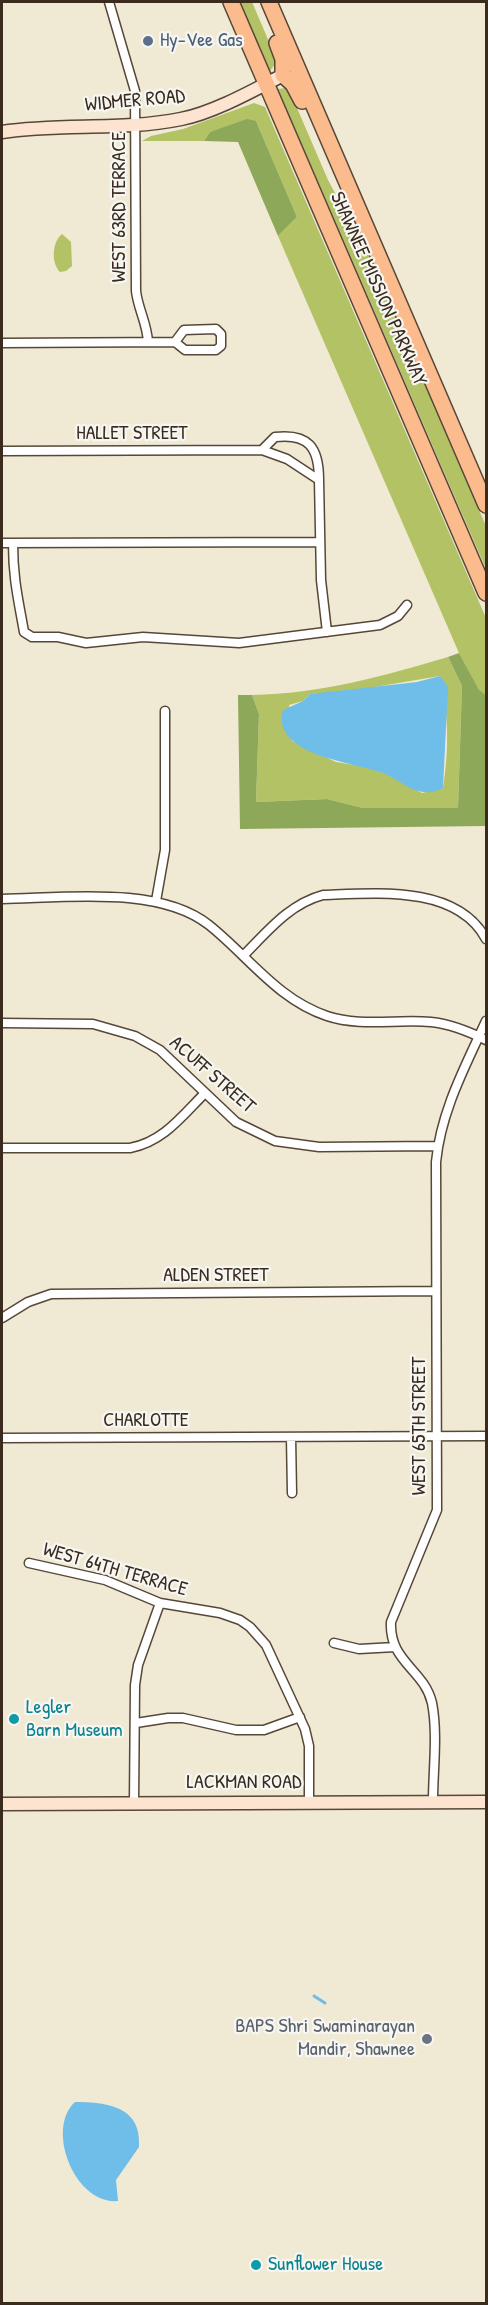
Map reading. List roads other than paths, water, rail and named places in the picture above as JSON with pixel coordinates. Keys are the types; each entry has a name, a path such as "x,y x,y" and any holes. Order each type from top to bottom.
{"highway":[{"name":"SHAWNEE MISSION PARKWAY","path":"231,2 486,592"},
{"path":"261,2 283,59 283,75 293,84 313,127 355,199"},
{"name":"SHAWNEE MISSION PARKWAY","path":"269,2 486,505"}],"street":[{"name":"WEST 63RD TERRACE","path":"109,2 135,91 137,124 136,291 147,325 148,342"},
{"name":"WIDMER ROAD","path":"2,132 30,128 137,124 182,119 283,75"},
{"path":"2,343 175,342 185,350 216,350 221,345 221,334 216,329 184,330 175,342"},
{"path":"262,450 274,436 288,435 311,445 318,456 321,580 327,632"},
{"name":"HALLET STREET","path":"2,451 262,450 287,459 319,480"},
{"path":"2,543 320,542"},
{"path":"13,543 12,576 16,597 24,632 32,637 58,637 86,643 143,637 239,643 380,626 398,616 407,604"},
{"path":"156,901 165,850 165,711"},
{"path":"243,956 289,911 310,898 338,894 409,896 440,900 474,922 486,939"},
{"path":"2,899 135,898 156,901 192,914 208,924 279,990 309,1009 349,1021 447,1024 483,1038"},
{"name":"WEST 65TH STREET","path":"394,1647 391,1632 393,1614 437,1510 437,1146 447,1109 483,1038 486,1021"},
{"name":"ACUFF STREET","path":"2,1023 93,1024 114,1028 135,1036 160,1050 236,1122 275,1141 319,1147 437,1146"},
{"path":"2,1148 130,1148 144,1145 167,1131 205,1093"},
{"name":"ALDEN STREET","path":"2,1318 28,1302 51,1294 436,1291"},
{"name":"CHARLOTTE","path":"2,1438 486,1436"},
{"path":"291,1437 292,1493"},
{"name":"WEST 64TH TERRACE","path":"29,1563 105,1580 160,1603 220,1613 240,1620 250,1627 266,1645 300,1717 309,1746 309,1803"},
{"path":"134,1803 138,1665 160,1603"},
{"path":"334,1643 359,1649 394,1647 398,1655 421,1679 432,1702 433,1801"},
{"path":"136,1723 175,1718 236,1730 264,1730 300,1717"},
{"name":"LACKMAN ROAD","path":"2,1804 486,1802"}],"water":[{"path":"440,676 448,687 443,788 434,791 418,791 380,772 317,754 301,747 289,737 283,725 283,710 303,701 310,694 417,682"},
{"path":"75,2102 111,2106 129,2115 135,2123 139,2147 116,2180 118,2201 103,2199 89,2191 78,2179 69,2163 64,2146 63,2129 66,2114"}],"waterway":[{"path":"314,1996 325,2003"}],"place":[{"name":"Hy-Vee Gas","path":"148,41"},
{"name":"Legler Barn Museum","path":"14,1719"},
{"name":"BAPS Shri Swaminarayan Mandir, Shawnee","path":"427,2039"},
{"name":"Sunflower House","path":"256,2265"}]}
